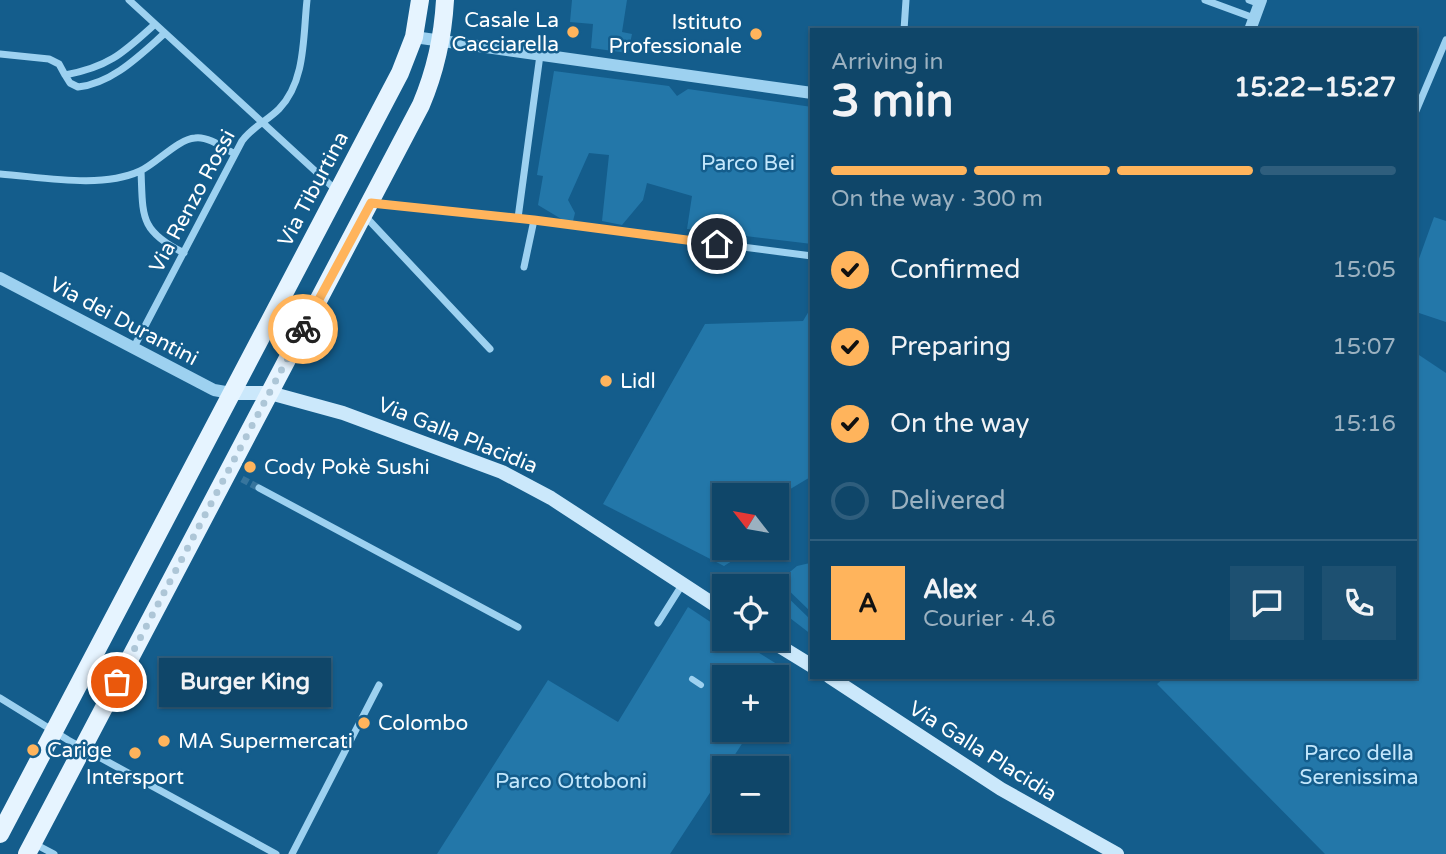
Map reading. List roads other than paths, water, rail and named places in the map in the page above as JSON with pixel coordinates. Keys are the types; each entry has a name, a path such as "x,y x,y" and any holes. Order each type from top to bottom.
{"main road":[{"name":"Via Tiburtina","path":"1,831 400,73 414,37 420,0"},
{"path":"30,849 233,475 270,393 421,104 434,68 445,0"},
{"path":"231,393 270,393"},
{"name":"Via Galla Placidia","path":"270,393 386,427 511,476 551,498 712,604"},
{"path":"788,651 810,665"},
{"name":"Via Galla Placidia","path":"833,679 1001,789 1117,854"}],"street":[{"path":"129,0 337,191"},
{"name":"Via Renzo Rossi","path":"134,347 235,154 250,131 282,105 297,79 307,0"},
{"path":"904,28 906,0"},
{"path":"1205,0 1252,24 1257,1"},
{"path":"65,75 91,69 115,59 155,24"},
{"path":"0,54 49,59 59,64 70,83 78,87 103,79 128,65 165,33"},
{"path":"414,37 810,93"},
{"path":"1417,109 1446,40"},
{"path":"518,218 540,55"},
{"path":"0,174 92,179 119,177 141,171 185,141 195,138 207,140 235,154"},
{"path":"141,171 143,208 150,230 161,242 184,253"},
{"path":"368,209 518,218 810,256"},
{"path":"368,209 490,349"},
{"path":"524,267 534,220"},
{"name":"Via dei Durantini","path":"0,278 217,391 231,393"},
{"path":"259,488 518,627"},
{"path":"658,623 682,585"},
{"path":"692,679 701,685"},
{"path":"292,854 379,685"},
{"path":"0,698 54,732 276,854"},
{"path":"30,849 54,854"}],"tunnel":[{"path":"242,479 259,488"}],"place":[{"name":"Casale La Cacciarella","path":"573,32"},
{"name":"Istituto Professionale","path":"756,34"},
{"name":"Lidl","path":"606,381"},
{"name":"Cody Pokè Sushi","path":"250,467"},
{"name":"Burger King","path":"117,682"},
{"name":"Colombo","path":"364,723"},
{"name":"MA Supermercati","path":"164,741"},
{"name":"Carige","path":"33,750"},
{"name":"Intersport","path":"135,753"}],"park label":[{"name":"Parco Bei","path":"748,163"},
{"name":"Parco della Serenissima","path":"1359,765"},
{"name":"Parco Ottoboni","path":"571,781"}]}
